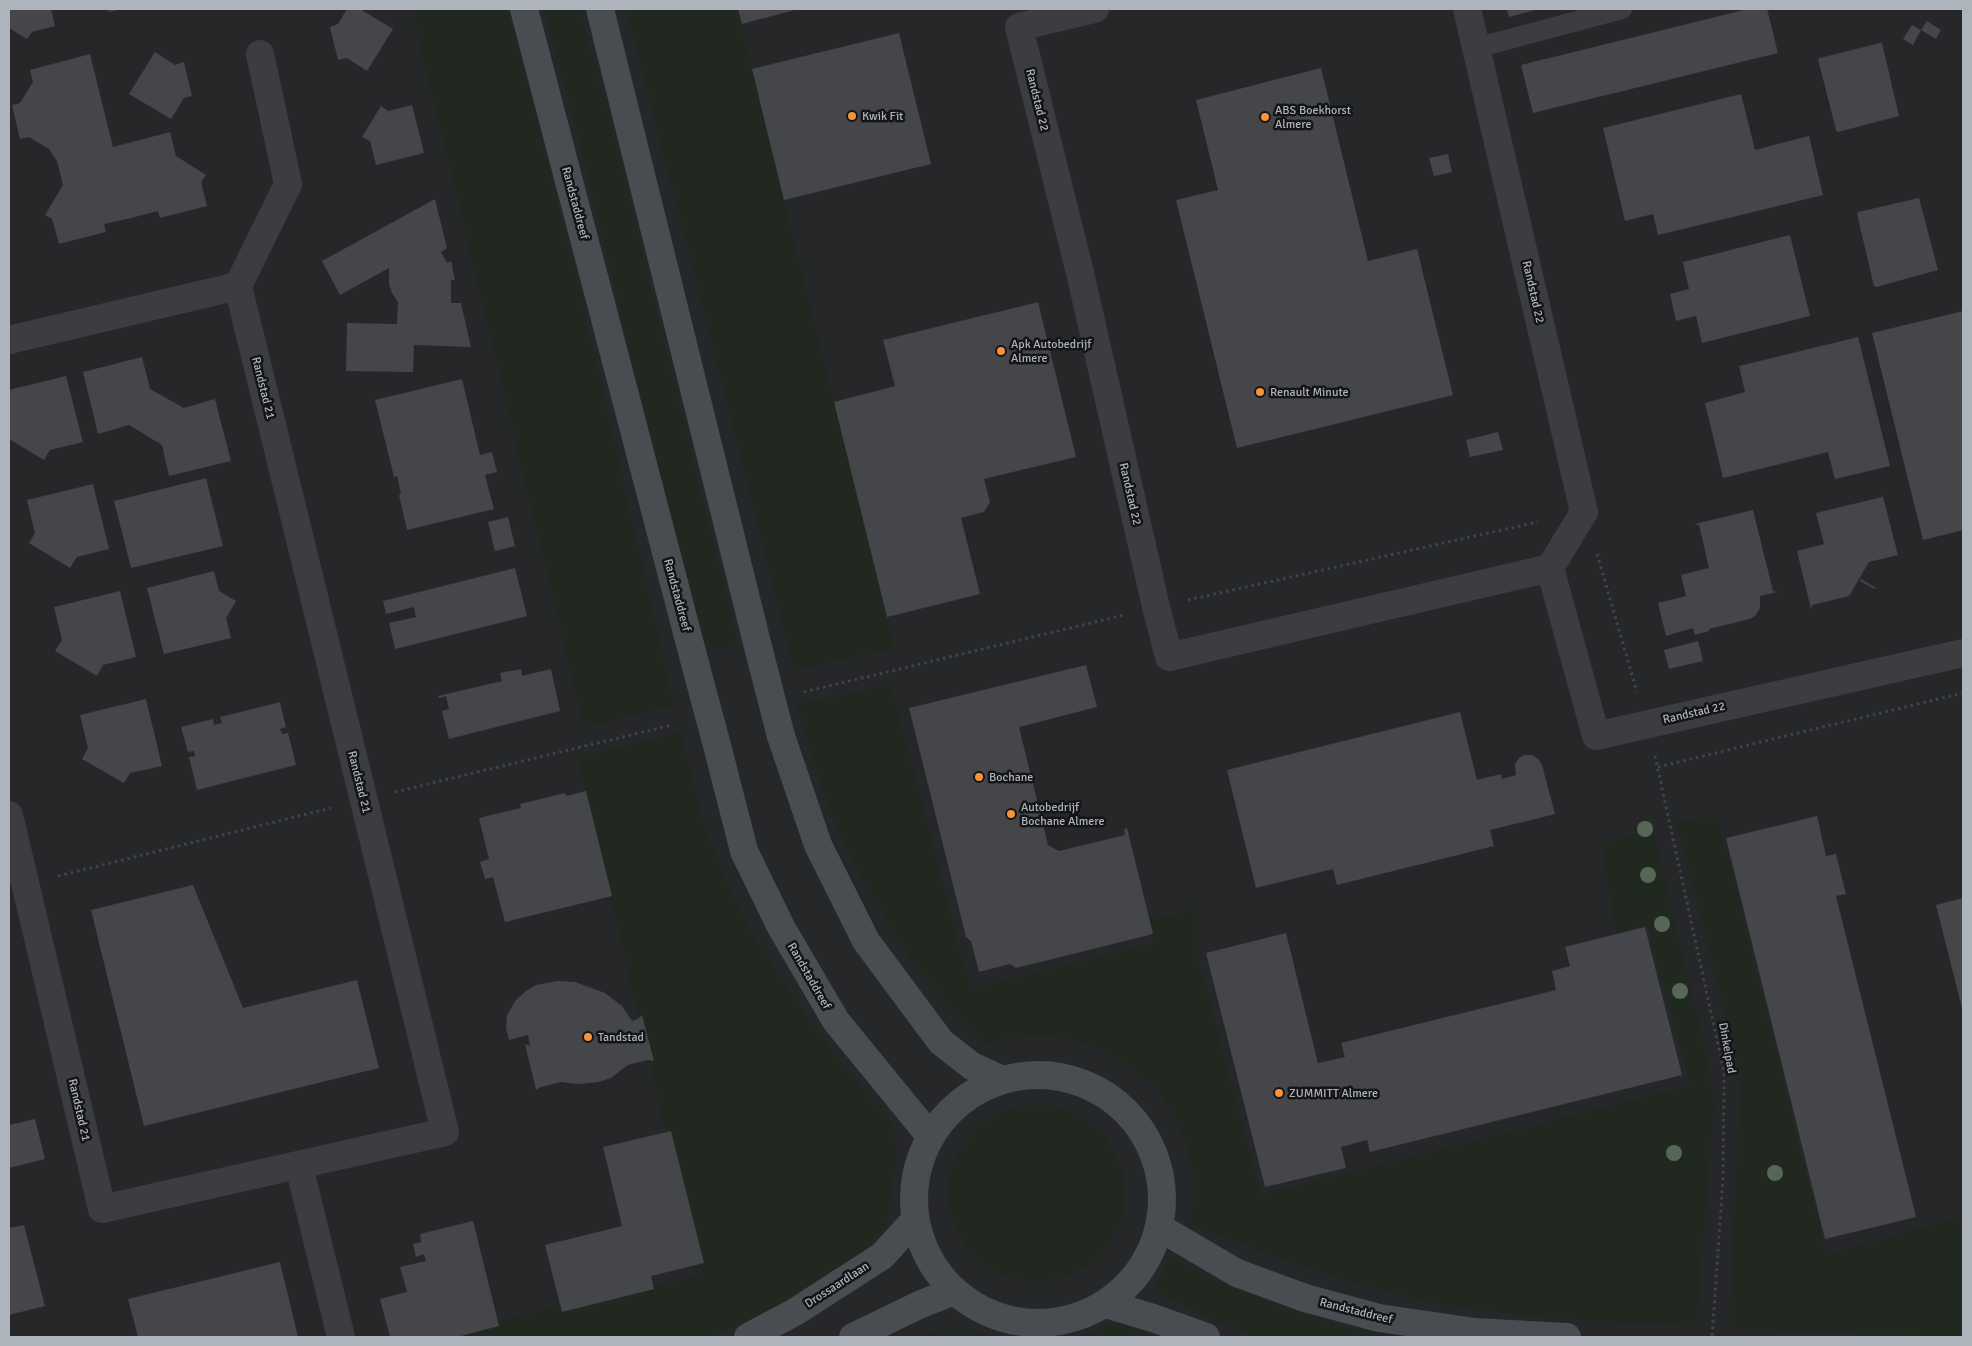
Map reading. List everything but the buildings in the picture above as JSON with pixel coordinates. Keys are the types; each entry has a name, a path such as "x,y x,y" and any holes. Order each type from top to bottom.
{"main road":[{"name":"Randstaddreef","path":"524,9 744,851 781,927 836,1021 930,1136"},
{"path":"600,9 781,736 818,845 866,941 940,1042 972,1066 1000,1079"},
{"path":"1056,1075 1104,1092 1136,1121 1155,1153 1162,1181 1164,1205 1162,1230 1152,1255 1135,1278 1106,1304 1048,1323 1014,1321 985,1312 954,1291 928,1258 915,1220 913,1201 917,1167 930,1136 942,1118 964,1098 1000,1079 1056,1075"},
{"name":"Drossaardlaan","path":"748,1337 795,1312 882,1256 915,1220"},
{"name":"Randstaddreef","path":"1162,1230 1237,1273 1305,1298 1379,1318 1475,1332 1567,1337"},
{"path":"853,1337 919,1305 954,1291"},
{"path":"1106,1304 1206,1337"}],"street":[{"name":"Randstad 22","path":"1095,9 1019,27 1081,278 1169,657 1550,568 1596,736 1963,653"},
{"name":"Randstad 22","path":"1467,9 1584,512"},
{"path":"9,340 238,286 288,184 260,54"},
{"name":"Randstad 21","path":"9,815 102,1209 445,1132 238,286"},
{"path":"1550,568 1584,512"},
{"path":"299,1166 341,1337"}],"lane":[{"path":"1476,48 1622,9"}],"path":[{"path":"802,693 1156,607 1584,512"},
{"name":"Dinkelpad","path":"1584,512 1658,767 1724,1072 1723,1179 1712,1337"},
{"path":"1658,767 1963,693"},
{"path":"26,884 672,725"}],"shaded area":[{"path":"9,9 1963,9 1963,1337 9,1337"},
{"path":"412,9 508,9 577,279 674,705 584,727"},
{"path":"544,9 580,9 614,138 739,646 703,650 583,156"},
{"path":"627,9 737,9 894,648 794,670"},
{"path":"891,685 970,989 1155,943 1146,921 1199,909 1198,960 1261,1195 1690,1086 1647,924 1617,932 1601,843 1653,831 1709,1066 1714,1107 1696,1326 1537,1316 1458,1307 1381,1290 1333,1276 1191,1225 1194,1179 1192,1164 1181,1130 1164,1101 1142,1076 1115,1057 1085,1044 1053,1037 1019,1037 984,1045 913,963 865,883 844,845 821,786 797,705"},
{"path":"680,733 704,824 732,896 758,943 814,1027 894,1128 897,1162 890,1192 889,1213 883,1229 856,1260 787,1306 709,1337 439,1337 562,1305 565,1310 702,1274 667,1137 578,757"},
{"path":"1717,814 1826,1254 1963,1217 1963,1337 1729,1328 1741,1079 1677,823"},
{"path":"1028,1105 1046,1105 1079,1115 1105,1137 1115,1151 1121,1167 1125,1193 1121,1219 1115,1235 1093,1261 1079,1271 1063,1277 1046,1281 1028,1281 995,1271 969,1249 959,1235 953,1219 949,1202 949,1184 959,1151 981,1125 995,1115 1011,1109"},
{"path":"1171,1257 1221,1284 1339,1326 1403,1337 1254,1337 1152,1291"},
{"path":"1119,1323 1155,1337 1076,1337"},
{"path":"966,1329 1004,1337 921,1337 936,1330"}],"place":[{"name":"Kwik Fit","path":"852,116"},
{"name":"ABS Boekhorst Almere","path":"1265,117"},
{"name":"Apk Autobedrijf Almere","path":"1001,351"},
{"name":"Renault Minute","path":"1260,392"},
{"name":"Bochane","path":"979,777"},
{"name":"Autobedrijf Bochane Almere","path":"1011,814"},
{"name":"Tandstad","path":"588,1037"},
{"name":"ZUMMITT Almere","path":"1279,1093"}]}
